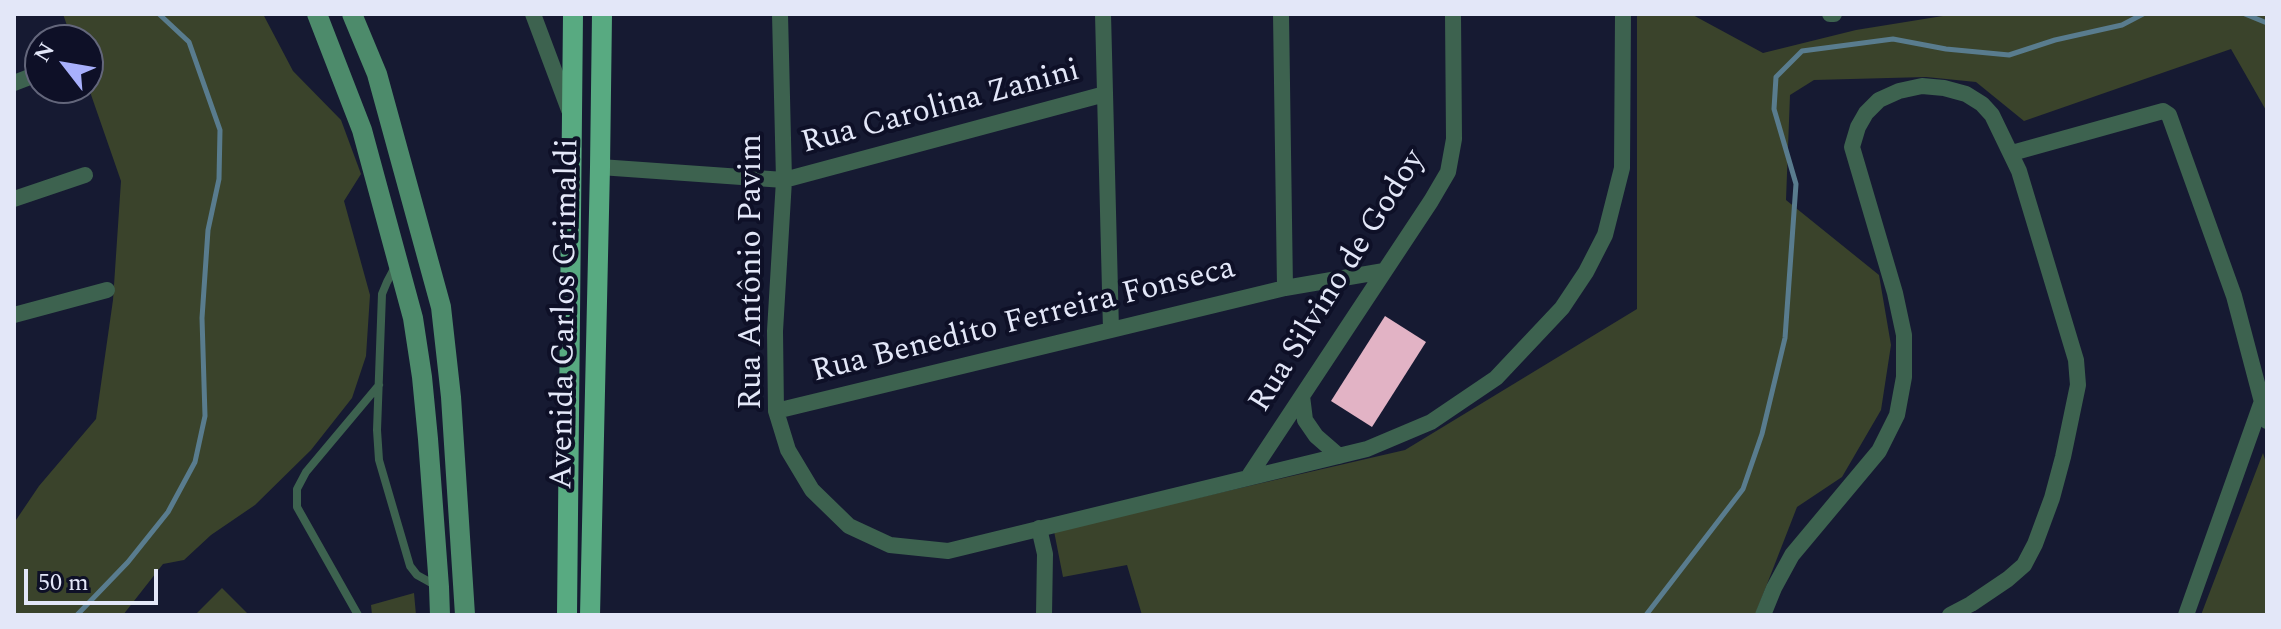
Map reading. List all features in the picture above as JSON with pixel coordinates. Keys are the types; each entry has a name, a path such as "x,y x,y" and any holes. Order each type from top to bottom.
{"main road":[{"path":"317,14 362,130 413,318 422,377 440,615"},
{"path":"352,14 377,74 441,307 451,397 465,615"},
{"name":"Avenida Carlos Grimaldi","path":"567,615 573,14"},
{"name":"Avenida Carlos Grimaldi","path":"590,615 602,14"}],"street":[{"path":"533,14 571,114"},
{"path":"1103,14 1111,330"},
{"path":"1281,14 1285,288"},
{"name":"Rua Silvino de Godoy","path":"1249,476 1448,172 1454,139 1453,14"},
{"name":"Rua Antônio Pavim","path":"781,15 784,180 775,331 776,411 788,450 812,490 849,526 890,545 948,551 1367,449 1431,422 1496,378 1562,308 1586,272 1605,235 1622,168 1623,14"},
{"path":"1763,615 1792,555 1879,451 1897,415 1904,377 1904,335 1895,293 1852,147 1866,113 1879,100 1922,86 1966,94 1982,104 1992,115 2012,153 2076,360 2078,385 2052,498 2024,565 2008,579 1950,615"},
{"name":"Rua Carolina Zanini","path":"600,167 784,180 1105,94"},
{"path":"2012,153 2163,111 2169,115 2234,296 2267,421"},
{"path":"14,199 85,175"},
{"name":"Rua Benedito Ferreira Fonseca","path":"776,411 1285,288 1384,271"},
{"path":"14,315 107,290"},
{"path":"1302,396 1305,420 1316,436 1339,456"},
{"path":"2186,615 2261,404"},
{"path":"1039,528 1045,554 1044,615"}],"lane":[{"path":"398,263 382,294 377,430 379,460 410,566 417,575 439,587"},
{"path":"358,615 297,507 297,489 306,472 379,385"}],"green space":[{"path":"63,14 263,14 293,71 341,120 361,174 344,201 370,295 366,356 352,398 311,450 255,505 211,535 184,560 163,564 123,615 14,615 14,523 39,486 96,419 113,300 121,181 94,104 104,104 104,24 66,24"},
{"path":"1637,14 1691,14 1763,53 1856,30 1955,14 2267,14 2267,112 2231,49 2024,121 1976,82 1926,77 1814,80 1790,95 1786,200 1879,275 1891,345 1881,410 1842,477 1797,507 1755,615 1142,615 1127,565 1063,577 1054,531 1405,450 1637,309"},
{"path":"2263,453 2267,466 2267,615 2201,615"},
{"path":"222,588 249,615 195,615"},
{"path":"414,593 416,615 372,615 371,605"}],"building":[{"path":"1385,316 1426,342 1372,427 1331,401"}],"waterway":[{"path":"77,615 128,562 168,512 195,462 205,416 202,318 208,230 219,179 220,130 189,42 159,14"},
{"path":"1646,615 1743,489 1762,434 1785,338 1796,184 1774,109 1776,77 1802,51 1893,39 1946,49 2009,55 2055,40 2122,25 2143,14"},
{"path":"2245,14 2267,23"}]}
